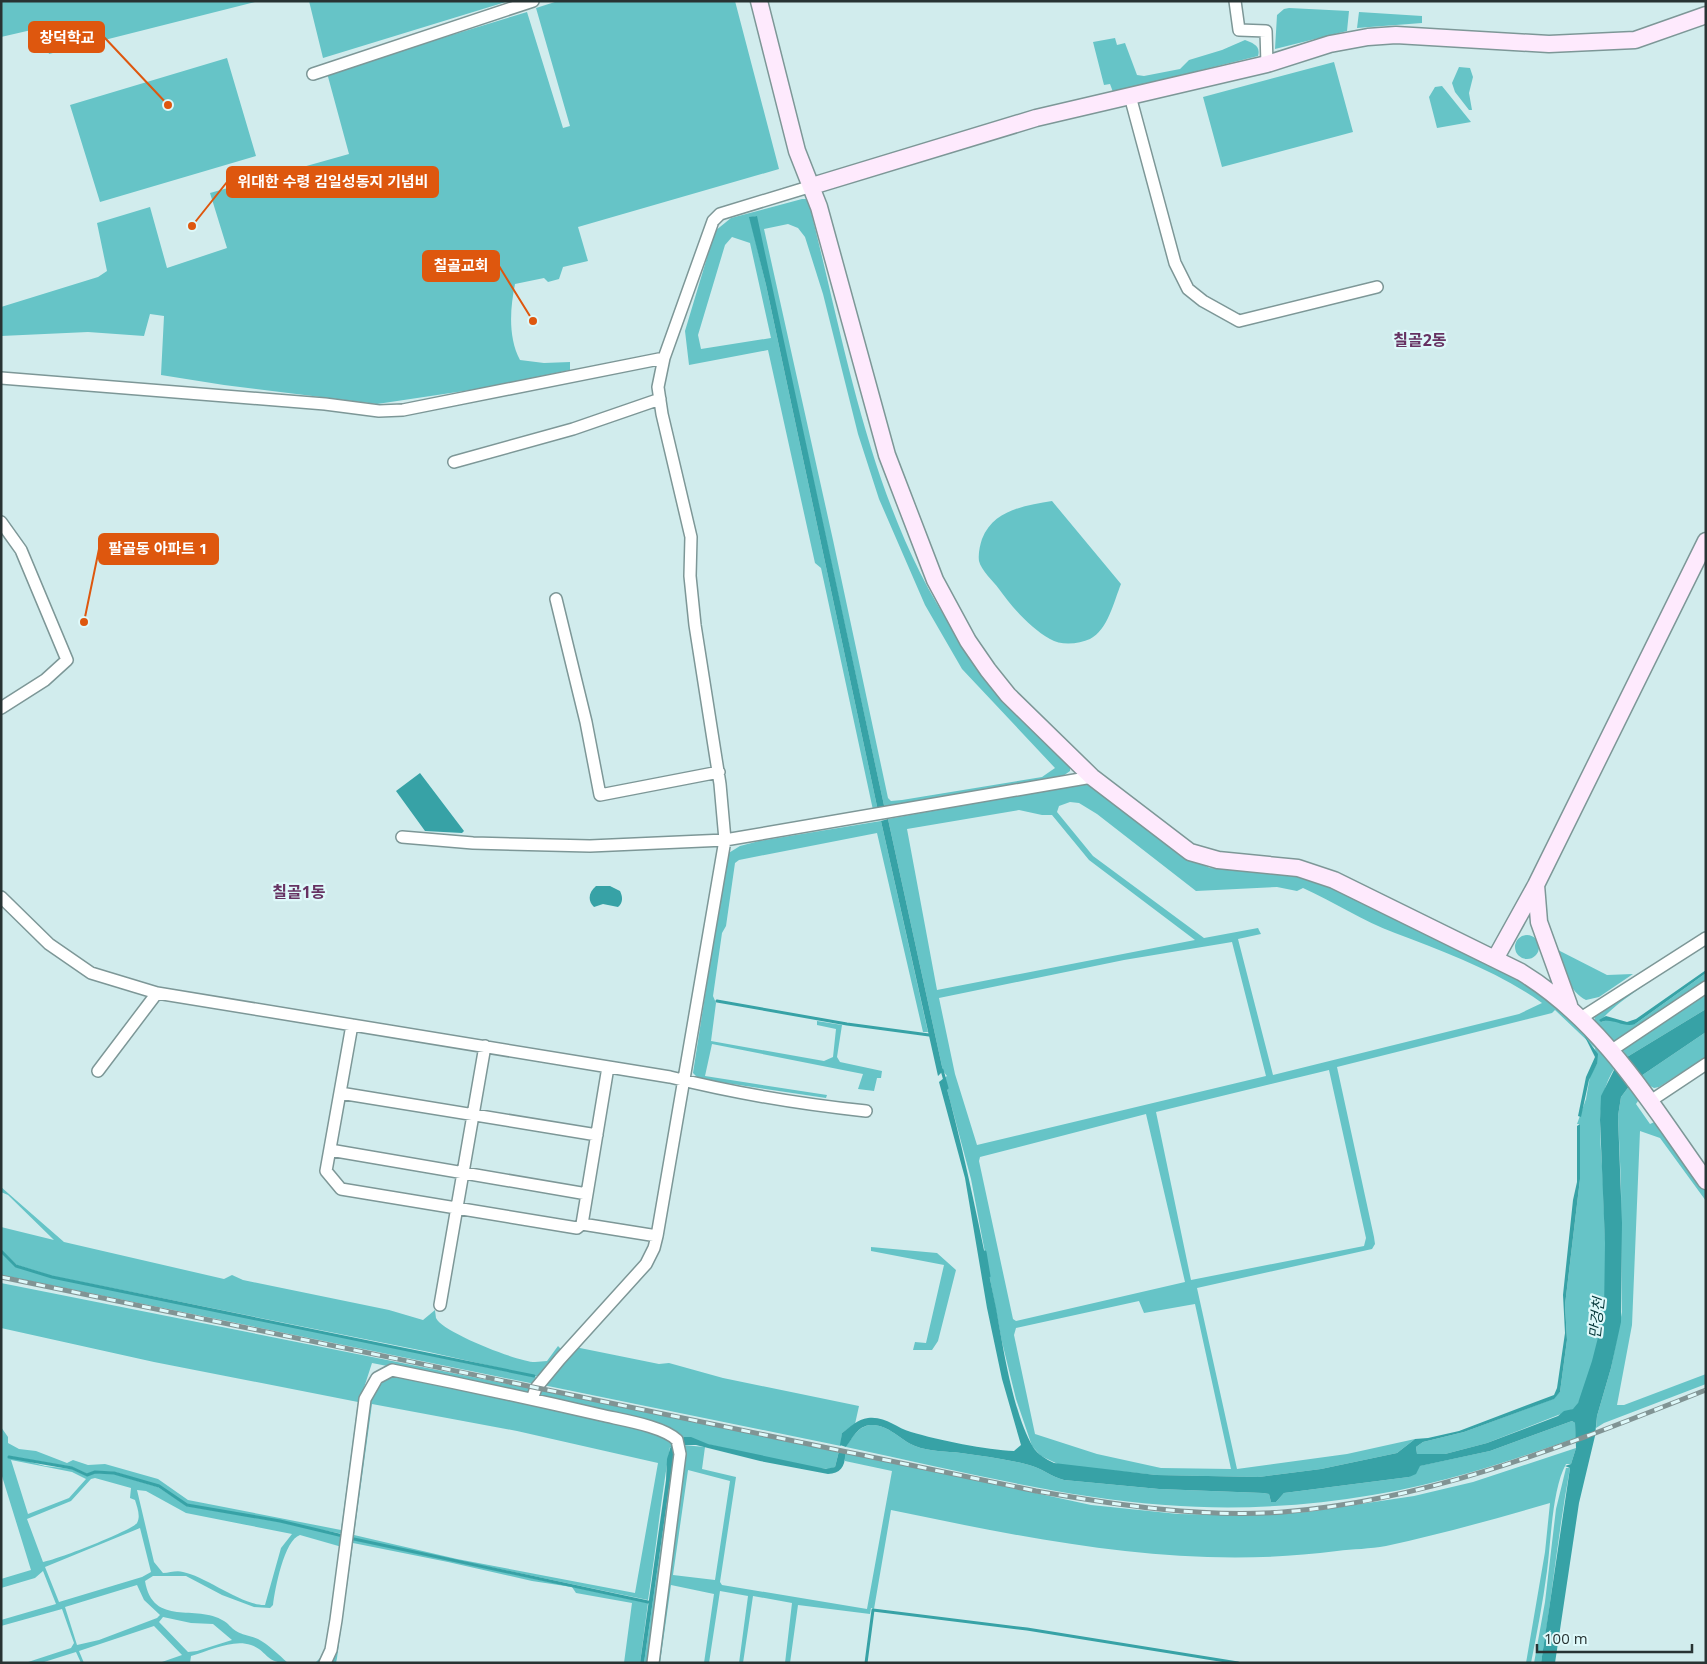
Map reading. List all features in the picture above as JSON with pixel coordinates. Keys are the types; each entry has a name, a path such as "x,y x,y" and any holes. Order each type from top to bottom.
{"street":[{"path":"314,74 533,1"},
{"path":"760,1 797,151 812,186 887,454 936,580 968,641 1008,695 1092,777 1190,852 1218,860 1298,868 1334,880 1495,959 1547,988 1575,1012 1613,1052 1704,1175"},
{"path":"1235,1 1239,30 1266,31 1266,64"},
{"path":"532,1399 536,1388 560,1359 646,1264 654,1248 658,1236 725,840 718,772 695,625 690,576 691,537 658,387 664,358 713,221 720,214 1036,118 1266,64 1330,44 1368,37 1396,35 1549,44 1635,40 1706,15"},
{"path":"1130,96 1175,263 1188,289 1203,301 1239,321 1377,287"},
{"path":"1,378 325,404 379,411 403,410 664,358"},
{"path":"454,462 573,429 660,399"},
{"path":"1,522 21,550 67,660 44,680 1,708"},
{"path":"1495,959 1536,886 1706,541"},
{"path":"556,599 586,722 600,795 718,772"},
{"path":"402,837 473,843 590,846 725,840 875,816 1092,777"},
{"path":"1536,886 1539,922 1575,1012"},
{"path":"1,898 49,944 91,973 158,993 684,1080 805,1104 866,1111"},
{"path":"1575,1012 1706,938"},
{"path":"1613,1052 1706,986"},
{"path":"98,1071 158,993"},
{"path":"352,1025 326,1171 341,1189 457,1206 578,1228 582,1224 608,1067"},
{"path":"440,1305 485,1046"},
{"path":"1646,1098 1706,1064"},
{"path":"340,1093 597,1135"},
{"path":"330,1150 587,1194"},
{"path":"582,1224 658,1236"},
{"path":"325,1663 331,1650 336,1620 365,1399 377,1378 392,1370 532,1399 663,1431 677,1440 680,1454 653,1663"}],"shaded area":[{"path":"1,1 259,1 49,54 40,28 1,37"},
{"path":"309,1 509,1 323,58"},
{"path":"558,1 735,1 779,169 578,227 588,261 563,267 559,279 548,282 544,278 515,284 511,323 513,342 520,360 544,363 570,362 570,370 484,388 377,404 224,385 161,375 164,316 150,314 144,336 88,332 1,336 1,307 98,277 107,271 97,223 150,207 167,268 227,248 210,193 349,154 327,73 527,12 563,128 570,126 536,8"},
{"path":"1284,9 1349,11 1347,31 1275,49 1277,15"},
{"path":"1359,12 1422,16 1422,23 1357,28"},
{"path":"1115,38 1117,45 1125,43 1137,75 1144,76 1180,69 1189,60 1222,50 1245,40 1256,45 1259,53 1258,56 1113,92 1110,84 1104,85 1093,42"},
{"path":"227,58 256,156 100,202 70,105"},
{"path":"1334,62 1353,132 1222,167 1203,97"},
{"path":"1459,67 1470,68 1473,77 1469,93 1472,110 1469,110 1455,92 1452,83"},
{"path":"1442,86 1471,122 1437,128 1429,97 1435,87"},
{"path":"802,199 806,199 809,204 864,426 902,534 927,586 956,634 1070,766 1070,771 1063,776 885,810 756,216 750,218 766,285 878,811 873,810 821,568 815,563 768,350 689,365 685,331 715,231 731,218","holes":["788,224 798,228 805,237 823,294 858,434 879,499 925,605 962,669 1055,768 1042,777 902,800 891,801 888,798 764,229","732,237 750,243 771,338 701,349 698,335 725,245"]},
{"path":"757,216 885,810 878,811 766,285 749,217"},
{"path":"1052,501 1121,584 1110,614 1096,635 1090,639 1070,644 1054,641 1035,629 1022,617 996,586 979,561 982,539 994,521 1002,515 1021,507"},
{"path":"420,773 464,831 462,833 425,831 396,791"},
{"path":"1085,783 1091,784 1186,857 1210,868 1295,876 1322,883 1542,990 1616,1066 1604,1093 1600,1124 1606,1281 1604,1313 1594,1362 1576,1408 1487,1443 1445,1454 1417,1454 1416,1447 1423,1442 1464,1432 1553,1399 1560,1392 1567,1340 1565,1305 1580,1179 1580,1124 1577,1124 1586,1099 1590,1076 1597,1064 1595,1048 1555,1010 1552,1013 1337,1067 1374,1237 1375,1244 1372,1249 1197,1288 1237,1469 1347,1454 1415,1439 1397,1453 1321,1469 1259,1477 1156,1475 1062,1466 1041,1456 1032,1446 1016,1399 1002,1342 971,1179 944,1078 947,1076 943,1071 888,819","holes":["1070,802 1079,803 1097,814 1196,891 1277,887 1297,891 1303,888 1383,928 1490,972 1542,1003 1519,1014 1273,1075 1238,939 1261,934 1258,928 1204,938 1093,856 1057,812 1059,806","1019,810 1052,815 1089,860 1195,940 937,990 907,829","1232,942 1266,1076 977,1145 955,1074 939,998 1124,960","1329,1070 1366,1238 1364,1246 1191,1280 1156,1112","1146,1114 1185,1282 1016,1321 1013,1319 979,1161 980,1157","1139,1301 1144,1313 1195,1304 1231,1469 1161,1468 1097,1454 1035,1434 1014,1335 1016,1328"]},
{"path":"888,819 943,1071 938,1076 881,821"},
{"path":"881,821 928,1032 923,1032 877,833 739,860 735,863 726,926 722,933 713,996 716,1003 711,1041 824,1061 833,1057 836,1029 817,1025 817,1021 842,1025 837,1057 840,1062 882,1071 881,1078 877,1078 874,1091 858,1089 863,1074 712,1044 705,1076 827,1095 826,1098 699,1079 693,1073 727,854 740,846 759,841"},
{"path":"596,886 610,886 620,891 622,895 621,904 618,907 603,904 594,907 590,902 590,896"},
{"path":"1527,935 1535,939 1539,947 1535,955 1527,959 1519,955 1515,947 1519,939"},
{"path":"1706,940 1706,945 1617,1005 1601,1022 1607,1020 1635,1024 1706,973 1706,985 1616,1045 1595,1021 1594,1015"},
{"path":"1558,950 1607,975 1633,974 1599,997 1586,1000 1575,992 1567,979"},
{"path":"1706,970 1706,973 1635,1024 1626,1025 1609,1021 1601,1022 1599,1020 1606,1016 1627,1022 1636,1019"},
{"path":"1706,988 1706,1009 1627,1057 1622,1049"},
{"path":"1706,1009 1706,1032 1641,1076 1627,1057"},
{"path":"1706,1032 1706,1057 1659,1087 1654,1088 1650,1086 1641,1076"},
{"path":"1584,1035 1598,1054 1597,1064 1589,1080 1581,1117 1578,1116 1586,1077 1595,1057"},
{"path":"1616,1066 1630,1085 1621,1097 1618,1116 1622,1223 1621,1322 1611,1368 1597,1416 1595,1436 1579,1503 1555,1663 1541,1663 1570,1468 1565,1466 1571,1464 1576,1448 1575,1423 1572,1421 1490,1451 1420,1466 1416,1474 1409,1477 1284,1493 1276,1502 1271,1502 1269,1494 1263,1493 1159,1489 1064,1480 1034,1466 1021,1463 921,1448 877,1425 862,1428 846,1447 840,1445 842,1433 861,1420 874,1418 886,1420 911,1432 962,1444 1014,1451 1021,1445 1002,1379 987,1308 965,1178 939,1082 944,1078 972,1193 1014,1398 1033,1447 1048,1460 1054,1463 1156,1475 1259,1477 1321,1469 1397,1453 1415,1439 1459,1431 1554,1395 1557,1388 1565,1333 1563,1295 1573,1200 1577,1182 1577,1126 1580,1124 1580,1179 1565,1305 1567,1340 1560,1392 1554,1399 1464,1432 1423,1442 1416,1447 1417,1454 1445,1454 1487,1443 1573,1409 1578,1403 1592,1361 1604,1314 1605,1243 1600,1120 1601,1096"},
{"path":"1630,1085 1640,1098 1636,1104 1650,1124 1659,1120 1706,1186 1706,1201 1660,1138 1640,1131 1632,1325 1617,1405 1624,1405 1706,1374 1706,1384 1604,1423 1596,1428 1597,1416 1611,1368 1622,1312 1621,1184 1618,1116 1621,1097"},
{"path":"1,1187 64,1242 224,1279 232,1275 243,1280 389,1310 423,1320 435,1310 436,1318 441,1324 452,1331 498,1352 526,1361 547,1361 558,1346 561,1349 540,1377 429,1352 52,1276 17,1265 1,1250 1,1227 54,1240 8,1195 1,1192"},
{"path":"871,1247 937,1253 956,1270 938,1341 932,1350 913,1350 915,1342 926,1343 944,1265 871,1251"},
{"path":"1,1252 16,1267 52,1277 539,1378 535,1384 1,1275"},
{"path":"1,1283 533,1389 529,1394 372,1363 361,1397 343,1534 187,1504 159,1486 115,1472 95,1471 87,1474 72,1467 9,1456 45,1466 72,1469 87,1476 95,1473 114,1474 158,1487 187,1506 280,1522 341,1536 345,1539 330,1645 321,1663 315,1663 322,1656 328,1643 342,1547 300,1535 294,1539 285,1555 278,1577 273,1605 270,1608 254,1607 222,1595 186,1576 153,1576 145,1581 150,1595 157,1605 166,1610 213,1616 225,1622 234,1630 262,1641 288,1663 271,1659 257,1647 236,1643 191,1656 190,1663 159,1663 182,1655 154,1626 79,1651 84,1663 81,1663 76,1652 41,1663 25,1663 71,1648 74,1643 62,1609 1,1626 1,1620 56,1604 43,1571 35,1578 1,1588 1,1579 31,1570 1,1473 1,1427 8,1437 8,1443 19,1449 36,1451 67,1463 73,1460 88,1465 105,1464 158,1479 188,1500 341,1530 358,1402 154,1362 1,1328","holes":["11,1460 72,1472 86,1479 69,1498 28,1514","95,1478 131,1488 130,1498 135,1500 139,1517 137,1523 132,1527 43,1562 27,1519 71,1501 91,1479","137,1490 146,1491 186,1513 292,1534 281,1548 265,1605 246,1601 202,1579 183,1572 163,1573 154,1562","140,1528 151,1572 142,1577 59,1602 45,1567","137,1585 144,1600 160,1615 157,1618 99,1640 77,1645 65,1607","163,1617 191,1623 213,1624 232,1640 188,1652 159,1622"]},
{"path":"575,1347 659,1364 669,1363 723,1378 859,1406 855,1424 842,1433 841,1446 543,1385"},
{"path":"389,1374 513,1398 658,1433 677,1445 650,1663 644,1663 675,1446 670,1447 648,1600 350,1538 369,1401 372,1392","holes":["372,1404 517,1431 658,1463 635,1593 457,1559 354,1535"]},
{"path":"537,1389 839,1451 835,1467 829,1469 800,1466 696,1440 682,1439 538,1396"},
{"path":"1572,1421 1575,1423 1576,1438 1472,1472 1397,1491 1281,1506 1203,1507 1165,1505 1085,1496 846,1447 862,1428 877,1425 921,1448 1021,1463 1034,1466 1064,1480 1159,1489 1263,1493 1269,1494 1271,1502 1276,1502 1284,1493 1409,1477 1419,1466 1490,1451"},
{"path":"684,1437 691,1437 708,1444 826,1469 835,1467 839,1451 845,1452 845,1461 842,1468 833,1474 828,1474 760,1461 696,1445 683,1445 682,1439"},
{"path":"672,1442 675,1446 644,1663 640,1663 666,1480 667,1459"},
{"path":"683,1445 705,1447 702,1469 736,1477 720,1582 722,1585 867,1609 892,1471 845,1461 845,1452 1091,1505 1178,1514 1236,1515 1307,1512 1414,1496 1473,1482 1576,1448 1571,1464 1566,1464 1561,1475 1555,1501 1540,1617 1531,1663 1526,1663 1545,1552 1550,1503 1386,1546 1280,1556 1224,1557 1168,1555 1113,1550 1057,1542 891,1510 874,1609 871,1608 870,1614 798,1605 790,1663 785,1663 792,1603 753,1596 743,1663 739,1663 748,1596 720,1591 709,1663 704,1663 714,1594 671,1585 660,1663 656,1663","holes":["688,1470 730,1481 715,1580 673,1575"]},
{"path":"1566,1468 1570,1468 1541,1663 1534,1663 1545,1602 1556,1509"},
{"path":"350,1539 648,1603 640,1663 624,1663 632,1603 576,1593 572,1587 532,1581 353,1543 337,1658 336,1663 331,1663"}],"waterway":[{"path":"717,1001 847,1024 929,1035"},
{"path":"942,1070 947,1088"},
{"path":"1,1251 16,1266 52,1277 534,1376"},
{"path":"985,1252 989,1276"},
{"path":"9,1457 72,1468 87,1475 95,1472 114,1473 159,1486 187,1505 280,1521 343,1536"},
{"path":"354,1539 648,1602"},
{"path":"866,1663 873,1610 1027,1629 1238,1663"}],"railway":[{"path":"1,1277 1036,1491 1097,1501 1190,1512 1283,1512 1339,1506 1393,1495 1499,1467 1603,1430 1706,1390"}],"place":[{"name":"창덕학교","path":"168,105"},
{"name":"위대한 수령 김일성동지 기념비","path":"192,226"},
{"name":"칠골교회","path":"533,321"},
{"name":"팔골동 아파트 1","path":"84,622"}],"district":[{"name":"칠골2동","path":"1420,340"},
{"name":"칠골1동","path":"299,892"}],"water label":[{"name":"만겅천","path":"1597,1318"}]}
